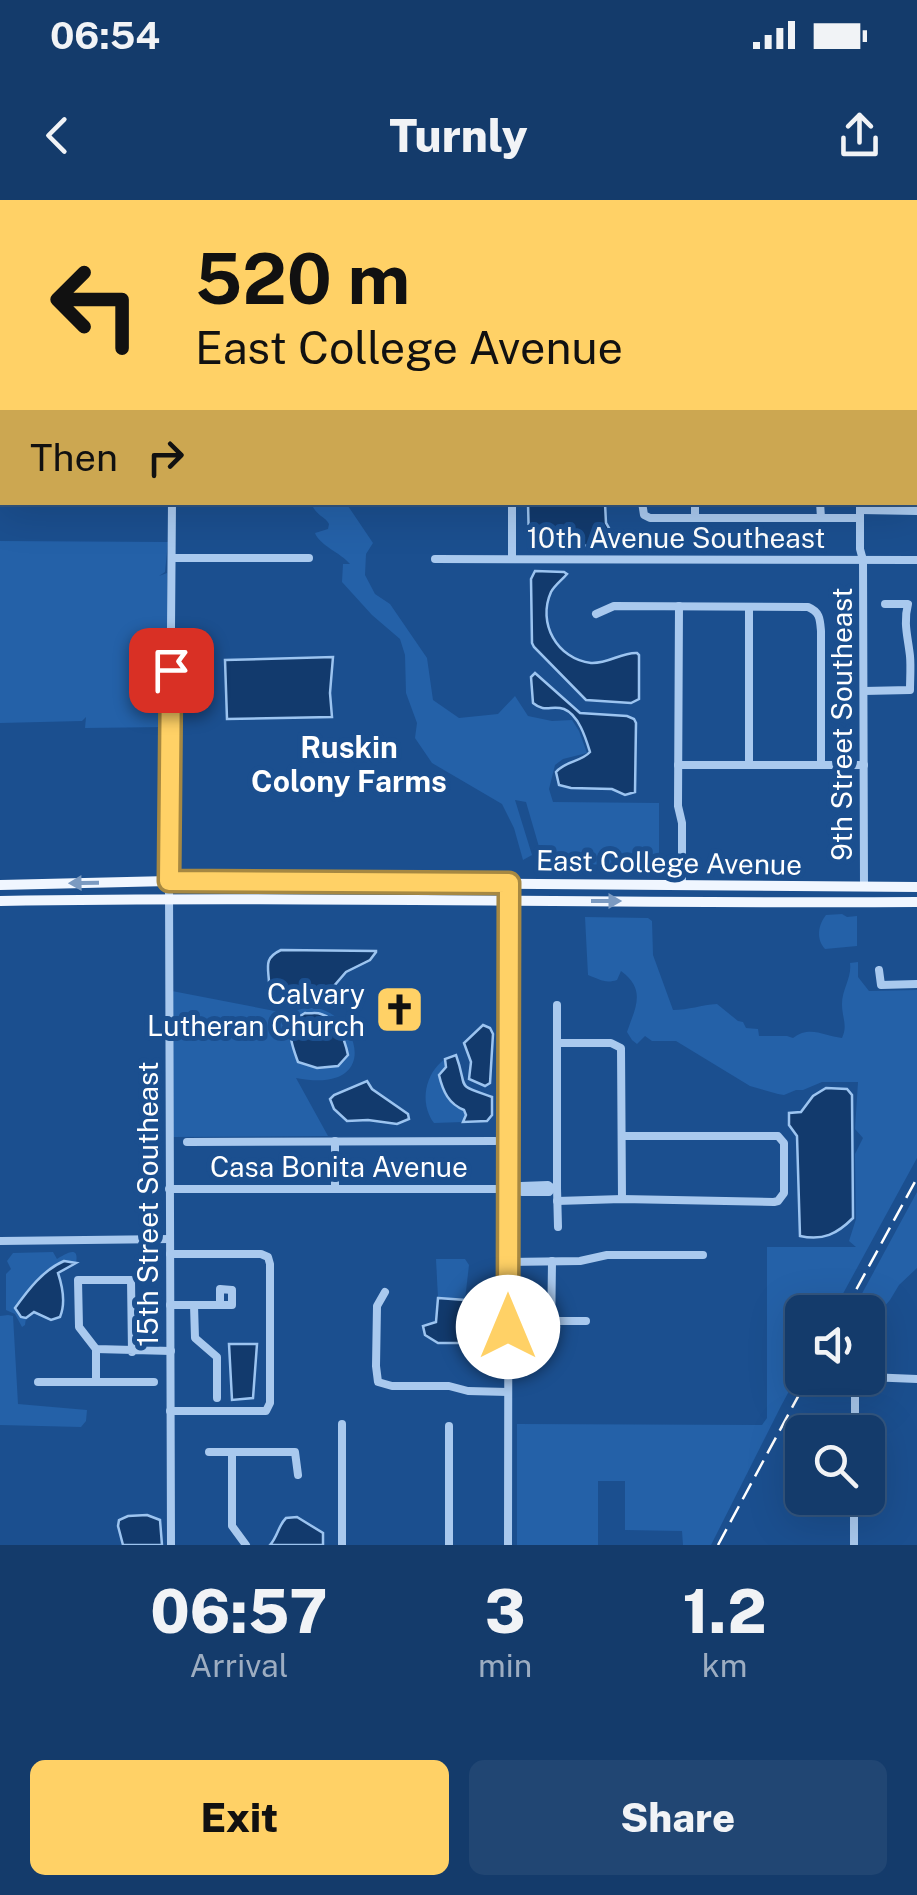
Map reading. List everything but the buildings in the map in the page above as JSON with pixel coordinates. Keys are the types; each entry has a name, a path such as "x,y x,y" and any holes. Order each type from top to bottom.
{"main road":[{"name":"East College Avenue","path":"0,884 169,881 682,885 873,894 917,902"},
{"name":"East College Avenue","path":"0,901 792,902 917,890"},
{"path":"792,902 873,894"}],"street":[{"name":"15th Street Southeast","path":"172,505 172,1545"},
{"path":"512,505 512,559"},
{"path":"642,505 644,515 650,518 821,518 860,510 917,511"},
{"path":"695,505 695,518"},
{"path":"820,505 821,518"},
{"name":"9th Street Southeast","path":"860,510 864,765 873,894"},
{"path":"172,558 309,558"},
{"name":"10th Avenue Southeast","path":"435,558 917,560"},
{"path":"864,690 910,690 910,655 905,634 908,604 885,604"},
{"path":"596,614 614,606 816,610 822,631 821,765"},
{"path":"679,606 682,885"},
{"path":"749,607 749,764"},
{"path":"678,764 864,765"},
{"path":"508,1545 508,1262 513,1188 509,883"},
{"path":"879,970 881,984 917,984"},
{"path":"557,1005 558,1227"},
{"path":"557,1044 612,1044 621,1048 622,1199"},
{"path":"557,1201 774,1202 784,1193 784,1144 778,1136 622,1136"},
{"path":"335,1141 335,1187"},
{"path":"187,1142 495,1141"},
{"name":"Casa Bonita Avenue","path":"169,1189 513,1188 549,1192 555,1188"},
{"path":"0,1240 170,1239"},
{"path":"170,1254 260,1254 268,1257 270,1264 270,1403 266,1411 170,1411"},
{"path":"508,1262 703,1255"},
{"path":"551,1340 552,1261"},
{"path":"96,1382 96,1349 79,1327 78,1280 131,1280 132,1352"},
{"path":"170,1305 194,1305 220,1305 232,1305 232,1290 220,1290 220,1305"},
{"path":"386,1292 377,1306 378,1382 508,1392"},
{"path":"194,1305 195,1338 217,1357 217,1398"},
{"path":"551,1321 586,1321"},
{"path":"96,1349 170,1351"},
{"path":"885,1378 917,1378"},
{"path":"38,1382 154,1382"},
{"path":"342,1424 342,1545"},
{"path":"449,1426 449,1545"},
{"path":"209,1452 294,1452 298,1475"},
{"path":"232,1452 232,1526 246,1545"},
{"path":"854,1515 854,1545"}],"shaded area":[{"path":"312,505 347,505 373,543 366,554 365,575 375,594 390,604 427,658 433,700 459,718 498,714 515,696 528,716 572,720 587,753 555,765 549,789 553,802 659,803 659,865 544,864 526,802 515,800 532,855 523,860 502,804 432,763 415,738 417,723 406,693 405,655 400,639 342,582 343,564 350,564 317,537 315,533 328,529 329,524"},
{"path":"528,505 605,505 606,523 617,542 533,547 529,542"},
{"path":"0,541 168,542 165,572 159,576 167,573 168,727 85,728 86,717 82,721 0,723"},
{"path":"535,571 567,574 553,589 547,604 549,627 560,647 568,655 591,663 637,653 639,699 631,703 586,700 534,647 531,579"},
{"path":"333,657 332,717 227,719 225,660"},
{"path":"535,673 580,713 634,719 635,792 625,795 612,789 559,785 556,772 590,752 574,716 564,709 541,708 533,703 531,677"},
{"path":"826,915 857,916 857,946 825,949 819,936 821,923"},
{"path":"585,917 648,918 652,921 653,955 673,1010 717,1004 746,1028 758,1029 759,1036 793,1038 811,1032 842,1038 842,999 850,963 858,962 858,977 869,991 917,990 917,1158 842,1295 785,1295 787,1395 711,1545 683,1545 682,1531 625,1530 625,1481 598,1481 598,1545 517,1545 517,1424 762,1425 767,1418 767,1247 856,1247 849,1241 856,1219 855,1154 863,1138 855,1129 858,1082 822,1082 778,1094 750,1086 676,1041 652,1041 645,1036 637,1044 627,1032 637,1000 634,985 621,971 613,981 588,975"},
{"path":"281,950 376,952 370,960 346,972 333,987 300,989 269,982 269,959"},
{"path":"172,991 290,1014 310,1008 329,1012 343,1025 353,1041 354,1058 347,1072 328,1080 296,1078 328,1136 172,1137"},
{"path":"305,1013 327,1017 340,1031 348,1055 338,1066 317,1068 298,1062 291,1026"},
{"path":"483,1025 493,1034 490,1083 485,1086 469,1079 471,1062 464,1043"},
{"path":"456,1055 464,1084 492,1097 492,1115 487,1121 463,1122 464,1110 445,1092 439,1075 446,1067 445,1059"},
{"path":"445,1059 446,1067 439,1076 441,1084 466,1115 463,1122 434,1123 429,1115 426,1089 433,1072"},
{"path":"367,1081 372,1089 408,1114 409,1119 397,1124 347,1121 334,1109 330,1099 334,1095"},
{"path":"826,1088 847,1089 852,1095 853,1218 829,1235 816,1238 800,1236 797,1136 789,1125 789,1113 801,1112 813,1096"},
{"path":"917,1192 917,1268 885,1306 885,1295 861,1295"},
{"path":"53,1252 57,1259 73,1252 76,1263 56,1265 42,1279 21,1317 26,1318 22,1327 15,1314 6,1310 6,1274 11,1269 7,1261 13,1253"},
{"path":"436,1259 465,1259 469,1265 465,1300 438,1298"},
{"path":"64,1261 76,1263 58,1273 63,1295 60,1317 51,1320 34,1312 21,1317 15,1308 25,1294"},
{"path":"438,1298 465,1300 463,1339 459,1343 438,1343 425,1335 423,1326 436,1322"},
{"path":"0,1316 13,1316 18,1404 87,1410 81,1427 0,1425"},
{"path":"229,1344 257,1344 253,1398 232,1400"},
{"path":"147,1515 160,1520 162,1545 123,1545 119,1520"},
{"path":"297,1517 323,1533 323,1545 270,1545 286,1518"}],"railway":[{"path":"853,1295 917,1178"},
{"path":"718,1545 799,1395"}],"place":[{"name":"Calvary Lutheran Church","path":"400,1009"}],"district":[{"name":"Ruskin Colony Farms","path":"349,764"}],"route":[{"path":"171,670 169,881 509,883 508,1327"}]}
